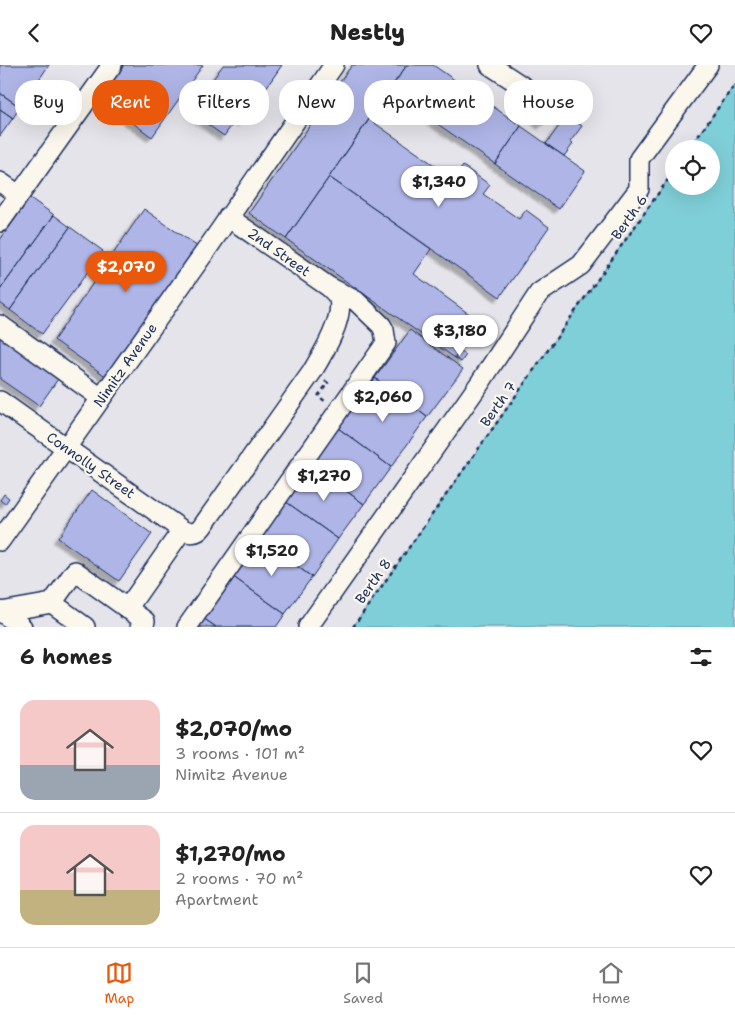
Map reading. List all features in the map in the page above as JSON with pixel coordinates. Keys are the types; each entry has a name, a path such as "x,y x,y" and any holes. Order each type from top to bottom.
{"street":[{"path":"0,222 112,65"},
{"name":"Nimitz Avenue","path":"0,541 334,65"},
{"path":"490,65 513,80"},
{"path":"308,627 480,383 538,293 581,265 639,189 638,159 708,65"},
{"path":"0,182 19,195"},
{"name":"2nd Street","path":"187,627 386,343 384,330 381,325 356,301 329,287 228,217"},
{"path":"127,609 182,530 190,533 201,529 312,372 328,346 339,312 336,293 329,287"},
{"path":"0,325 101,398"},
{"name":"Connolly Street","path":"0,401 182,530"},
{"path":"1,612 52,603 75,571 145,621 140,627"},
{"path":"52,603 85,627"},
{"path":"1,612 22,627"}],"path":[{"path":"696,140 735,84"},
{"name":"Berth 6","path":"602,274 665,184"},
{"name":"Berth 7","path":"410,546 602,274"},
{"path":"312,372 349,397"},
{"path":"328,383 318,396 324,401 330,394"},
{"name":"Berth 8","path":"353,627 410,546"}],"water":[{"path":"735,84 735,627 353,627 665,184 665,195 720,195 720,140 695,140"}],"building":[{"path":"0,65 49,65 39,80 15,80 15,104 0,93"},
{"path":"124,65 203,65 192,80 179,80 179,99 169,113 169,80 113,80"},
{"path":"223,65 282,65 269,84 269,80 212,80"},
{"path":"352,65 407,65 397,80 364,80 365,125 286,239 249,213 310,125 354,125 354,80 342,80"},
{"path":"407,65 433,65 455,80 396,80"},
{"path":"0,93 15,104 15,115 13,118 0,109"},
{"path":"494,107 504,114 504,125 521,126 495,164 439,125 494,125"},
{"path":"0,109 13,118 0,136"},
{"path":"136,125 160,125 152,137"},
{"path":"208,125 232,125 224,136"},
{"path":"365,125 378,125 454,179 463,166 490,185 483,194 519,219 526,210 549,227 500,297 329,177"},
{"path":"560,125 582,126 570,142 573,144 564,156 546,144"},
{"path":"521,126 585,171 559,209 495,164"},
{"path":"329,177 431,249 414,274 480,322 455,358 286,239"},
{"path":"30,198 54,215 0,290 0,240"},
{"path":"144,209 198,247 107,377 54,340"},
{"path":"54,215 70,227 10,310 0,303 0,290"},
{"path":"70,227 103,251 42,334 10,310"},
{"path":"410,330 463,369 427,417 375,378"},
{"path":"0,334 60,376 39,406 0,379"},
{"path":"460,351 466,355 461,362 455,358"},
{"path":"375,378 427,417 391,467 338,428"},
{"path":"338,428 391,467 364,504 311,465"},
{"path":"311,465 364,504 338,539 285,501"},
{"path":"92,490 152,534 119,581 58,538"},
{"path":"4,494 9,498 5,504 0,500"},
{"path":"285,501 338,539 312,577 259,539"},
{"path":"259,539 312,577 285,614 232,576"},
{"path":"232,576 285,614 276,627 216,627 203,618"},
{"path":"203,618 216,627 196,627"}]}
